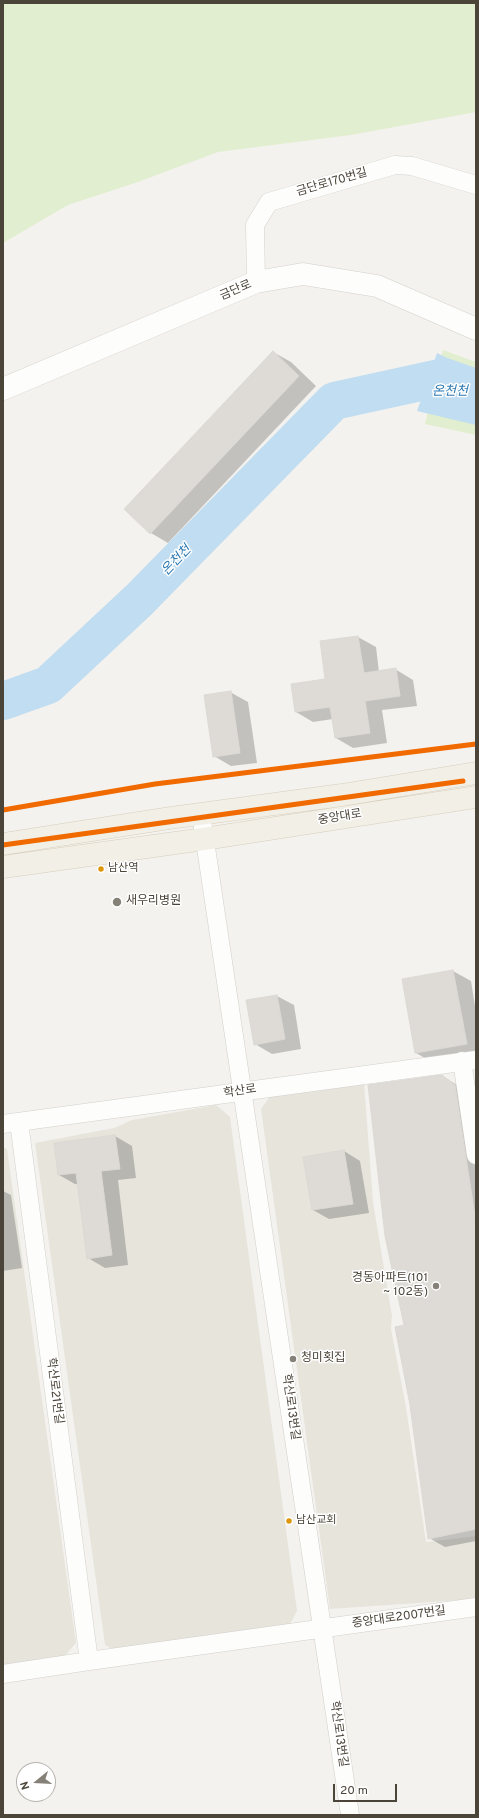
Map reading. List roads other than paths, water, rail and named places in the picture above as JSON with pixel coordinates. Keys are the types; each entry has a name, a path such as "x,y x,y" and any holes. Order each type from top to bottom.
{"main road":[{"name":"중앙대로","path":"3,844 201,814 342,795 476,773"},
{"name":"중앙대로","path":"3,867 204,840 476,797"}],"street":[{"name":"금단로170번길","path":"256,282 255,225 269,202 395,165 412,166 476,185"},
{"name":"금단로","path":"3,389 256,282 303,274 377,286 476,329"},
{"path":"201,814 243,1091"},
{"path":"469,1061 476,1155"},
{"name":"학산로","path":"11,1123 469,1061"},
{"name":"학산로13번길","path":"243,1091 350,1815"},
{"name":"학산로21번길","path":"11,1123 89,1660"},
{"name":"중앙대로2007번길","path":"322,1629 476,1607"},
{"path":"3,1674 89,1660 322,1629"}],"water":[{"name":"온천천","path":"437,353 476,372 476,425 417,411"}],"waterway":[{"name":"온천천","path":"3,701 48,685 139,600 334,401 444,377 476,388"}],"place":[{"name":"남산역","path":"101,869"},
{"name":"새우리병원","path":"117,902"},
{"name":"경동아파트(101 ~ 102동)","path":"436,1286"},
{"name":"청미횟집","path":"293,1359"},
{"name":"남산교회","path":"289,1521"}]}
